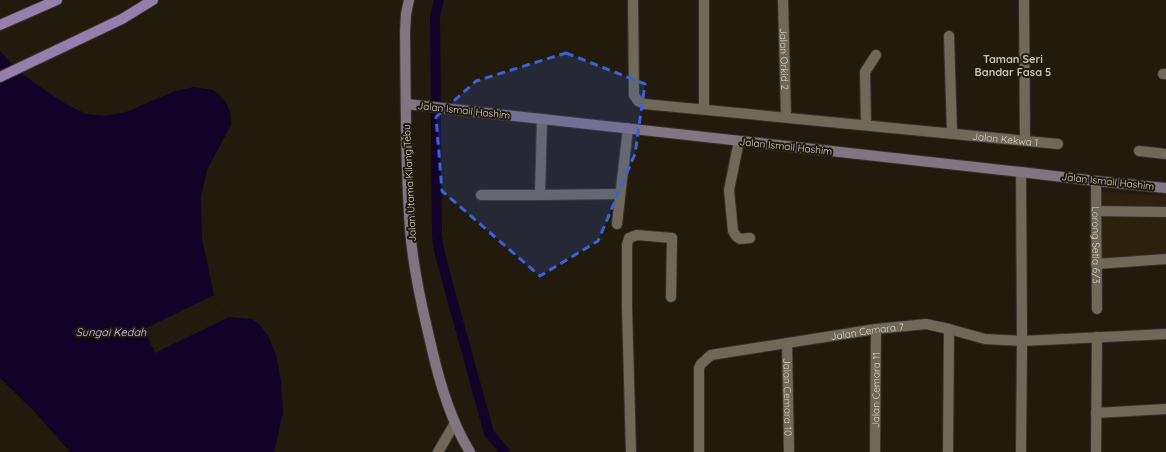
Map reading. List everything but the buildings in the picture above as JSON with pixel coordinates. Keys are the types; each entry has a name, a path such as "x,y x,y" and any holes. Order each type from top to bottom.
{"main road":[{"path":"3,24 57,0"},
{"path":"0,77 122,19 153,0"}],"street":[{"name":"Jalan Utama Kilang Tebu","path":"409,0 406,14 405,32 406,104 410,230 413,254 422,308 437,369 455,423 470,452"},
{"name":"Jalan Kekwa 1","path":"633,0 634,95 638,101 644,104 866,124 1058,144"},
{"path":"704,0 704,110"},
{"name":"Jalan Orkid 2","path":"783,0 786,117"},
{"path":"1024,0 1024,140"},
{"path":"949,36 952,133"},
{"path":"866,124 865,72 876,55"},
{"name":"Jalan Ismail Hashim","path":"406,104 1166,188"},
{"path":"540,195 542,119"},
{"path":"617,224 628,128"},
{"path":"739,141 729,190 732,225 733,231 740,239 750,238"},
{"path":"1139,151 1166,154"},
{"path":"1021,172 1021,452"},
{"name":"Lorong Setia 6/3","path":"1096,181 1097,309"},
{"path":"481,195 620,194"},
{"path":"1096,211 1166,212"},
{"path":"631,452 627,307 627,245 629,238 636,235 672,238 671,298"},
{"path":"1096,264 1166,259"},
{"name":"Jalan Cemara 7","path":"699,452 699,368 701,364 711,355 876,328 926,324 985,340 1022,341 1166,334"},
{"name":"Jalan Cemara 11","path":"875,452 876,328"},
{"path":"948,452 949,329"},
{"path":"1096,452 1097,337"},
{"name":"Jalan Cemara 10","path":"787,343 789,452"},
{"path":"1096,413 1166,409"},
{"path":"438,452 455,423"}],"highlighted area":[{"path":"566,53 645,84 635,154 598,241 540,276 442,191 436,117 476,81"}],"shaded area":[{"path":"1089,191 1166,196 1166,255 1088,261"}],"water":[{"name":"Sungai Kedah","path":"0,51 20,72 36,84 64,103 86,114 104,116 126,112 175,91 194,87 214,90 225,101 230,111 231,125 207,170 201,196 202,238 214,295 220,308 229,317 252,319 260,325 268,336 276,355 281,381 283,413 274,452 70,452 34,411 0,378"}],"pier":[{"path":"214,295 220,308 229,317 155,353 144,329"}],"waterway":[{"path":"439,0 435,17 437,236 440,255 489,433 505,452"}],"district":[{"name":"Taman Seri Bandar Fasa 5","path":"1013,65"}]}
